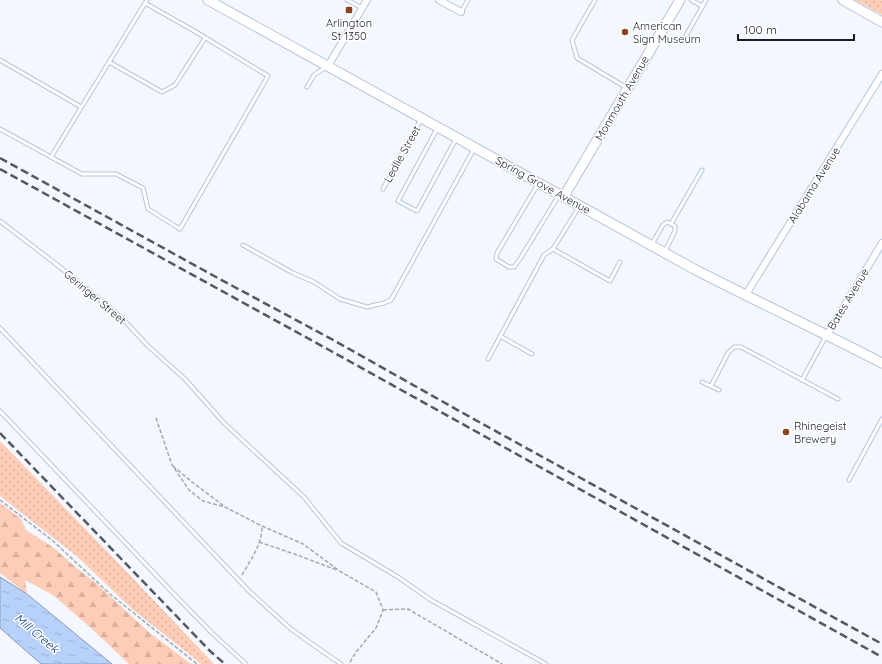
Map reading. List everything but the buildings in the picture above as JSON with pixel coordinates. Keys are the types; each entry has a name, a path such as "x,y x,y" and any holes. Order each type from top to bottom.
{"main road":[{"name":"Spring Grove Avenue","path":"208,0 421,119 745,296 882,363"},
{"name":"Monmouth Avenue","path":"562,195 680,0"},
{"path":"843,0 882,22"}],"street":[{"path":"328,66 367,0"},
{"path":"439,0 461,12"},
{"name":"Alabama Avenue","path":"745,296 882,74"},
{"name":"Bates Avenue","path":"827,335 882,243"}],"lane":[{"path":"347,0 362,8"},
{"path":"461,12 468,0"},
{"path":"595,0 572,40 577,58 627,88"},
{"path":"691,0 702,6"},
{"path":"683,41 706,0"},
{"path":"0,129 51,157 82,174 116,174 143,188 148,209 180,229 268,76 146,2 51,157"},
{"path":"109,62 162,92 175,86 205,38"},
{"path":"0,60 81,107"},
{"path":"307,87 314,75 328,66"},
{"name":"Ledlie Street","path":"383,189 421,119"},
{"path":"438,128 398,200 417,211 457,138"},
{"path":"243,245 293,273 314,282 340,299 367,307 384,303 391,300 474,148"},
{"path":"671,224 702,170"},
{"path":"539,183 498,253 496,259 509,267 514,267 520,259 562,195"},
{"path":"488,359 544,255 553,249 580,205"},
{"name":"Geringer Street","path":"0,221 122,318 148,346 185,379 224,423 304,497 341,543 398,577 431,600 546,664"},
{"path":"651,245 663,225 667,222 675,226 675,231 664,252"},
{"path":"553,249 610,281 620,262"},
{"path":"0,328 249,591 291,629 341,664"},
{"path":"802,380 827,335"},
{"path":"500,336 532,354"},
{"path":"711,386 728,353 734,347 741,348 838,399"},
{"path":"702,382 719,390"},
{"path":"0,411 174,594 212,633 246,664"},
{"path":"849,480 882,419"}],"path":[{"path":"156,418 172,465 189,490 203,500 225,507 262,526 303,544 341,572 376,592 383,610 376,628 356,652 349,664"},
{"path":"172,465 225,507"},
{"path":"0,500 53,541 110,594 197,664"},
{"path":"239,580 260,542 262,526"},
{"path":"260,542 341,572"},
{"path":"383,610 408,609 502,664"}],"green space":[{"path":"855,0 882,0 882,15"},
{"path":"0,441 214,664 201,664 132,609 79,558 0,496"},
{"path":"0,503 21,519 26,530 54,548 97,584 150,633 191,664 129,664 53,595 25,580 27,594 0,573"}],"water":[{"name":"Mill Creek","path":"0,577 27,594 112,664 41,664 0,628"}],"railway":[{"path":"0,158 335,341 882,644"},
{"path":"0,169 882,657"},
{"path":"0,433 210,651 225,664"}],"place":[{"name":"Arlington St 1350","path":"349,10"},
{"name":"American Sign Museum","path":"625,32"},
{"name":"Rhinegeist Brewery","path":"786,432"}]}
